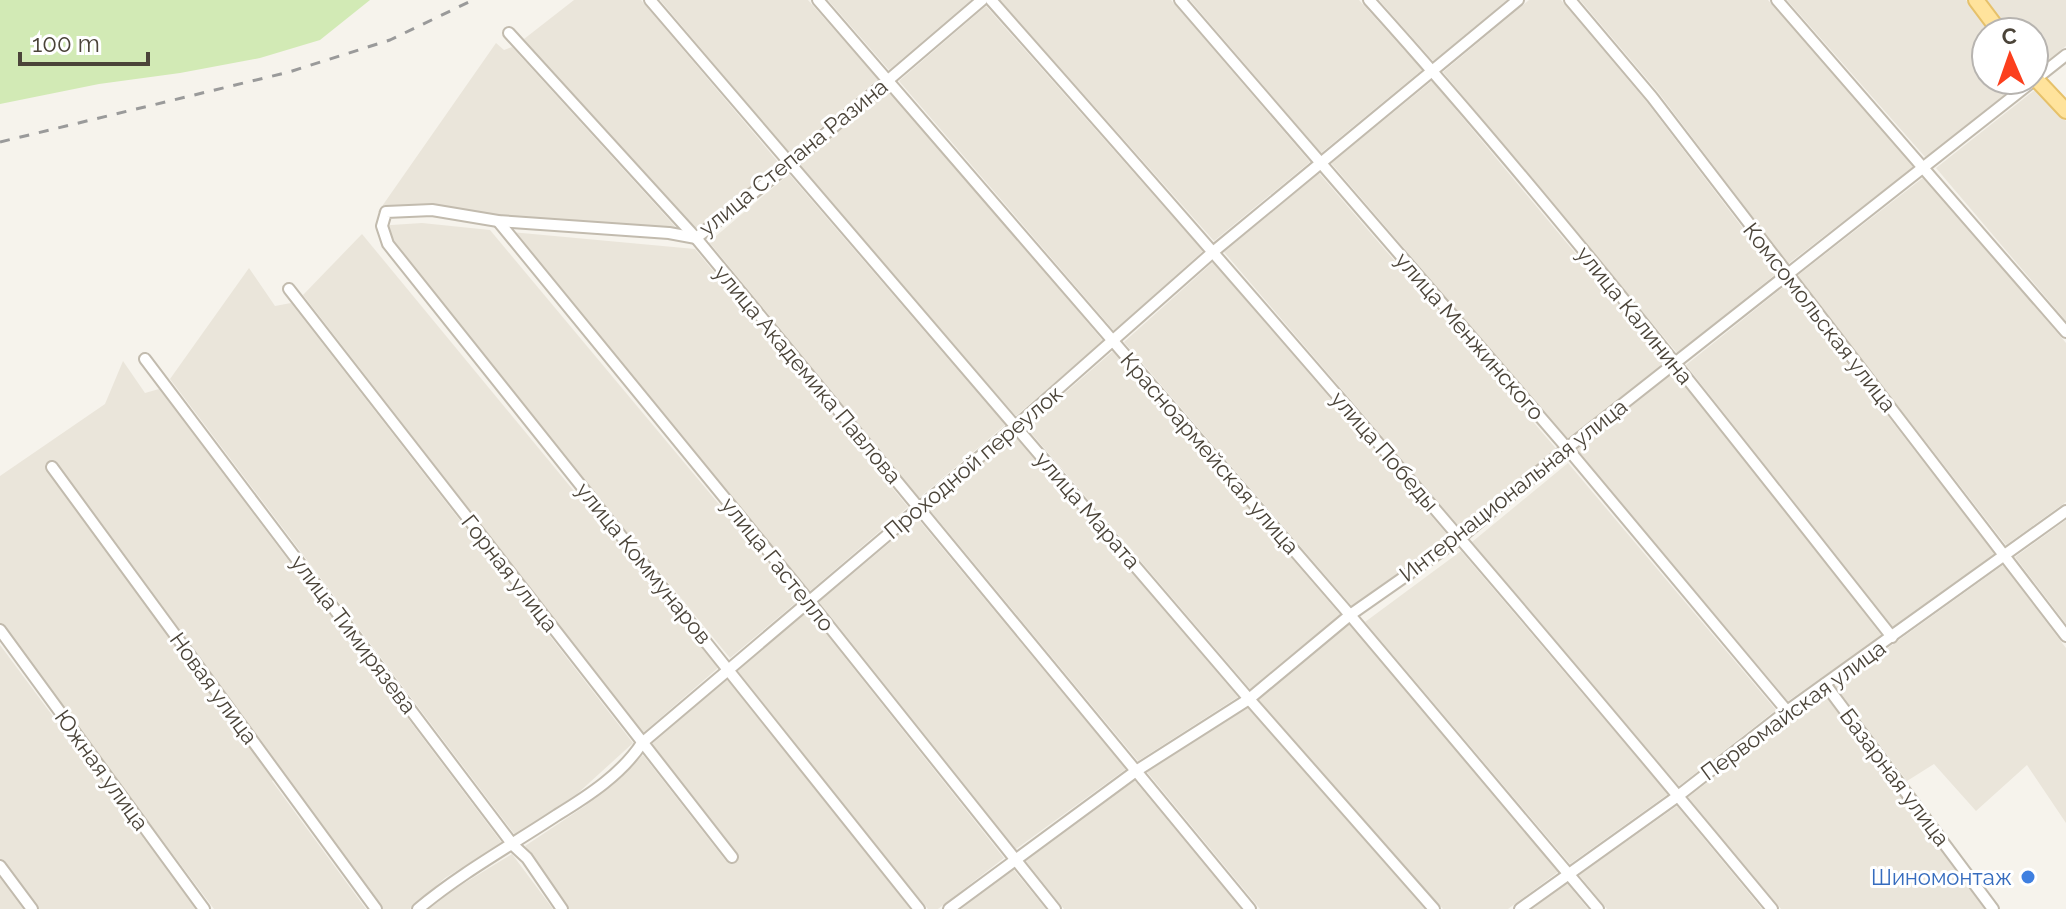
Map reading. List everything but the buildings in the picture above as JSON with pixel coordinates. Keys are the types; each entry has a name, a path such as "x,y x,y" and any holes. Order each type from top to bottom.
{"main road":[{"path":"2050,94 2066,111"}],"street":[{"name":"улица Марата","path":"650,0 1249,699 1434,909"},
{"name":"Красноармейская улица","path":"818,0 1350,615 1598,909"},
{"name":"улица Степана Разина","path":"386,212 432,210 498,221 669,233 696,238 790,164 982,0"},
{"name":"улица Победы","path":"991,0 1460,538 1772,909"},
{"name":"улица Менжинского","path":"1180,0 1567,448 1787,711"},
{"name":"улица Калинина","path":"1369,0 1433,71 1676,363 1892,637"},
{"name":"Проходной переулок","path":"418,909 448,884 591,792 631,760 642,743 1016,426 1213,252 1518,0"},
{"name":"Комсомольская улица","path":"1570,0 1652,97 2066,636"},
{"path":"1777,0 2066,332"},
{"name":"улица Академика Павлова","path":"509,33 696,238 1250,909"},
{"name":"Интернациональная улица","path":"949,909 1136,771 1249,699 1350,615 1460,538 1567,448 2013,96"},
{"name":"улица Коммунаров","path":"386,212 382,226 388,244 919,909"},
{"name":"улица Гастелло","path":"498,221 809,601 1055,909"},
{"name":"Горная улица","path":"289,289 732,857"},
{"name":"улица Тимирязева","path":"145,359 513,845 527,858 562,909"},
{"name":"Новая улица","path":"52,467 376,909"},
{"name":"Первомайская улица","path":"1520,909 1678,796 1787,711 2066,511"},
{"name":"Южная улица","path":"0,630 204,909"},
{"name":"Базарная улица","path":"1825,684 1993,909"},
{"path":"0,866 32,909"}],"shaded area":[{"path":"574,0 641,0 779,163 700,232 524,39"},
{"path":"660,0 808,0 878,79 790,154"},
{"path":"828,0 971,0 889,70"},
{"path":"1000,0 1171,0 1310,162 1214,241"},
{"path":"1190,0 1359,0 1422,70 1321,153"},
{"path":"1379,0 1507,0 1433,61"},
{"path":"1529,0 1561,0 1646,101 1777,273 1677,353 1443,72"},
{"path":"1580,0 1768,0 1915,166 1788,264 1658,92"},
{"path":"1787,0 1966,0 1978,16 1970,16 1970,96 2003,96 1926,158"},
{"path":"1985,0 2066,0 2066,46 2050,59 2050,16 1997,16"},
{"path":"986,6 1203,251 1114,331 899,81"},
{"path":"496,43 504,50 512,47 682,234 423,209 378,212"},
{"path":"1432,81 1666,362 1570,442 1331,163"},
{"path":"888,84 1103,341 1016,416 793,163"},
{"path":"2027,96 2043,96 2066,121 2066,321 1936,168"},
{"path":"1319,173 1559,452 1463,531 1224,252"},
{"path":"789,174 1005,425 919,498 709,242"},
{"path":"1924,177 2066,343 2066,502 2006,545 1797,276"},
{"path":"422,223 490,230 799,600 730,658 376,226"},
{"path":"511,232 695,249 908,507 810,591"},
{"path":"362,234 719,667 643,733 303,295"},
{"path":"1213,262 1452,540 1356,611 1124,342"},
{"path":"249,268 275,306 291,303 633,743 577,794 515,835 170,379"},
{"path":"1786,285 1995,554 1893,627 1686,365"},
{"path":"1113,351 1344,619 1250,689 1026,427"},
{"path":"123,361 145,393 159,389 502,843 445,878 410,909 380,909 283,772 272,781 366,909 214,909 0,624 0,476 105,404"},
{"path":"1674,369 1882,636 1788,701 1574,448"},
{"path":"1015,436 1238,697 1138,761 929,509"},
{"path":"1568,463 1776,710 1679,786 1472,542"},
{"path":"918,519 1126,769 1016,849 819,602"},
{"path":"2066,520 2066,624 2015,557"},
{"path":"1461,551 1668,794 1570,864 1365,622"},
{"path":"2003,565 2066,648 2066,823 2027,765 1976,811 1934,764 1907,781 1835,686"},
{"path":"808,611 1004,858 938,909 928,909 730,670"},
{"path":"1349,621 1558,872 1508,909 1443,909 1254,699"},
{"path":"0,645 196,909 0,909"},
{"path":"728,678 910,909 569,909 525,846 585,806 643,755 726,861 737,853 652,744"},
{"path":"1824,694 1986,909 1781,909 1688,797"},
{"path":"1248,708 1425,909 1260,909 1147,772"},
{"path":"1135,780 1241,909 1064,909 1025,860"},
{"path":"1677,806 1762,909 1607,909 1579,875"},
{"path":"512,854 553,909 429,909 453,890"},
{"path":"1013,869 1046,909 961,909"},
{"path":"1567,883 1588,909 1532,909"}],"green space":[{"path":"0,0 370,0 320,40 260,58 99,84 0,104"}],"railway":[{"path":"0,142 289,72 390,40 473,0"}],"place":[{"name":"Шиномонтаж","path":"2028,877"}]}
